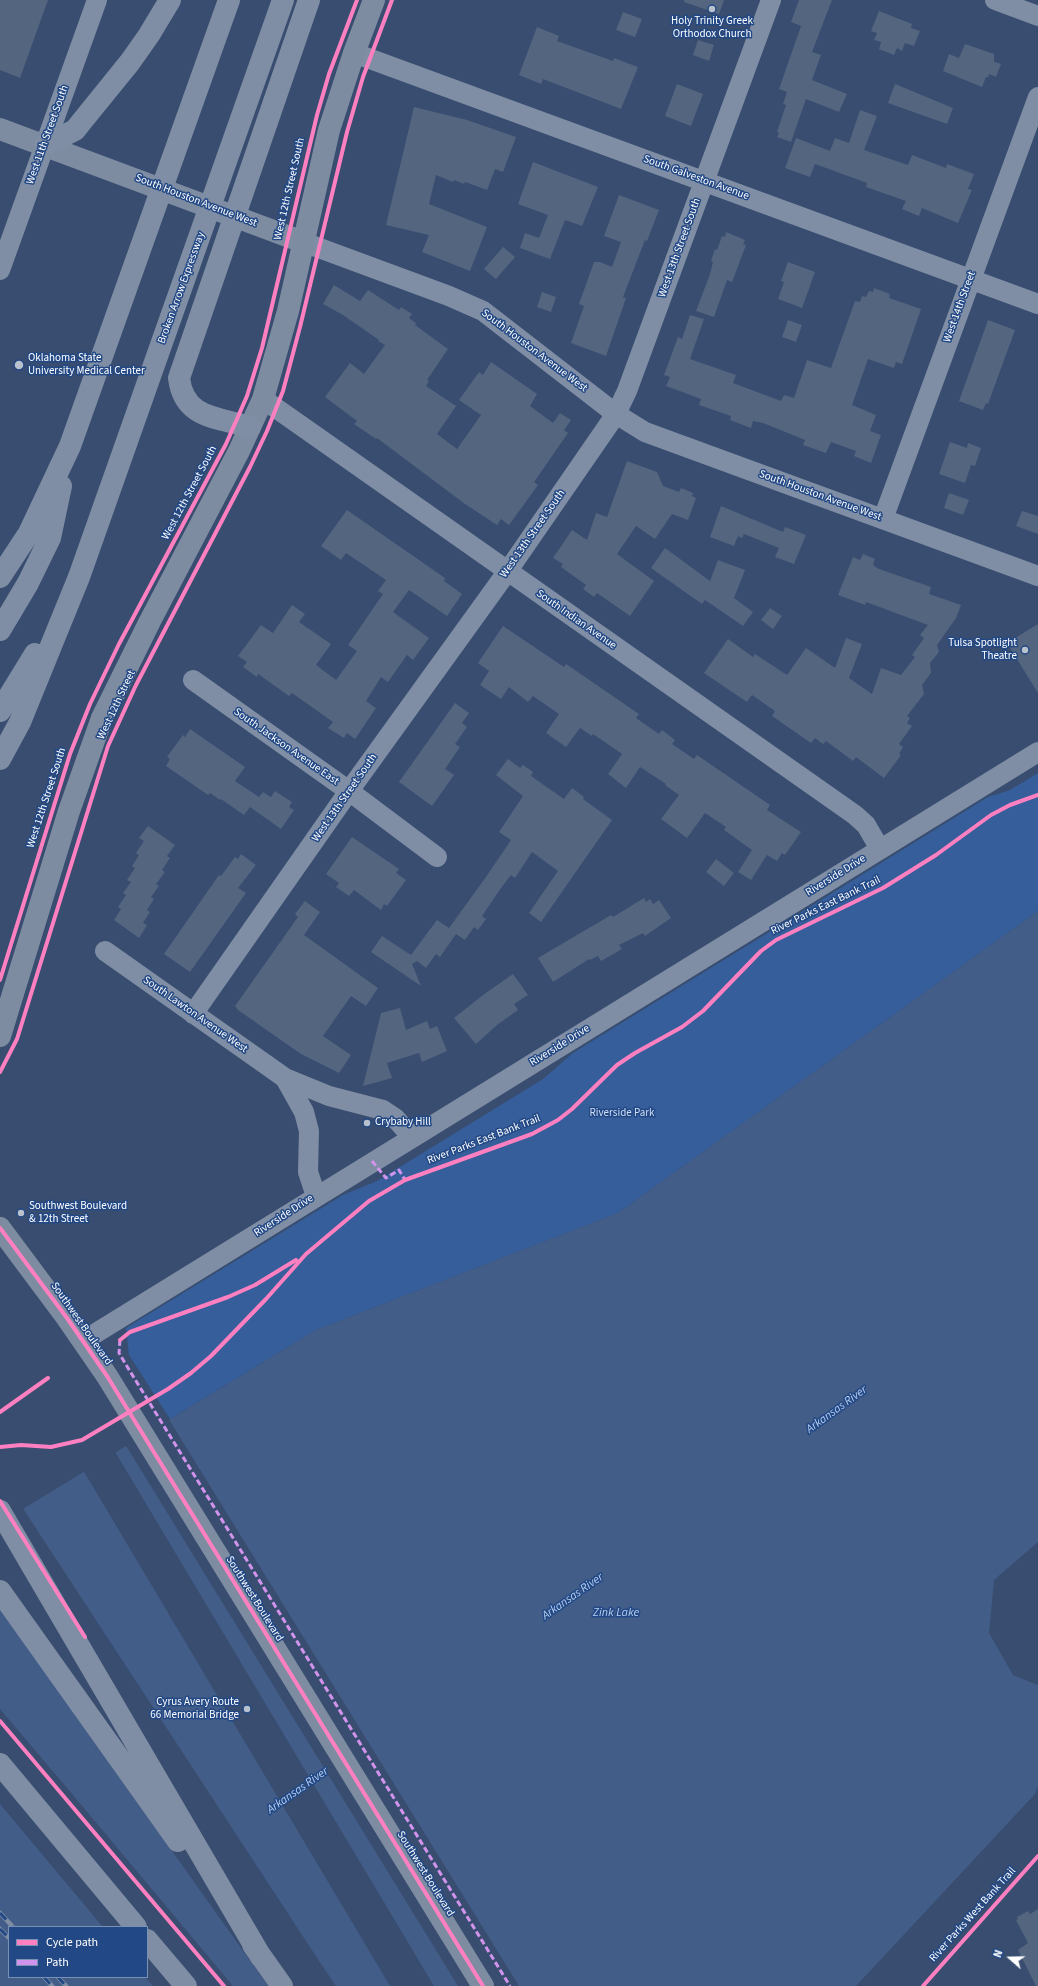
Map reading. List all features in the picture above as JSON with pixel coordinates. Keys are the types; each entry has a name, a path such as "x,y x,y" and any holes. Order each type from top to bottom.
{"highway":[{"path":"45,144 75,130 130,62 149,35 170,0"},
{"path":"0,577 29,533 70,446 229,0"},
{"name":"Broken Arrow Expressway","path":"79,577 283,0"},
{"path":"250,427 198,412 189,405 180,386 179,378 309,0"},
{"path":"0,630 28,583 50,538 70,446"},
{"path":"0,711 14,690 79,577"},
{"path":"0,759 20,722 79,577"},
{"path":"0,1511 261,1957"},
{"path":"0,1591 282,1986"},
{"path":"0,1764 135,1926"},
{"path":"148,1941 186,1986"}],"main road":[{"path":"263,399 288,311 329,130 354,53 374,0"},
{"name":"South Houston Avenue West","path":"0,129 45,144 303,242"},
{"name":"West 12th Street","path":"0,1036 71,804 102,718 263,399"},
{"name":"Southwest Boulevard","path":"0,1228 107,1376 483,1986"}],"street":[{"name":"West 11th Street South","path":"0,270 97,0"},
{"name":"West 13th Street South","path":"193,1014 349,791 507,572 616,414 627,391 771,0"},
{"path":"995,0 1038,16"},
{"name":"South Galveston Avenue","path":"354,53 1038,304"},
{"name":"West 14th Street","path":"884,519 1038,96"},
{"name":"South Houston Avenue West","path":"303,242 473,306 496,320 616,414 646,432 1038,576"},
{"name":"South Indian Avenue","path":"263,399 507,572 855,815 866,825 880,849"},
{"name":"South Jackson Avenue East","path":"193,680 349,791 437,857"},
{"name":"Riverside Drive","path":"83,1341 1038,752"},
{"name":"South Lawton Avenue West","path":"105,951 285,1078 329,1096 383,1110 395,1118 412,1137"},
{"name":"South Lawton Avenue West","path":"285,1078 304,1112 309,1131 308,1172 316,1196"}],"green space":[{"name":"Riverside Park","path":"1038,773 1038,911 618,1213 316,1330 170,1419 129,1355 126,1328 343,1195 377,1181 543,1079 573,1053 988,797 1010,790"}],"water":[{"name":"Zink Lake","path":"1038,911 1038,1542 994,1580 989,1633 1013,1675 1038,1685 1038,1786 1035,1794 856,1986 0,1986 0,1523 316,1330 618,1213"}],"pier":[{"path":"168,1418 519,1986 458,1986 125,1444"},
{"name":"Cyrus Avery Route 66 Memorial Bridge","path":"114,1450 434,1986 390,1986 83,1470"},
{"path":"22,1507 336,1986 268,1986 0,1609 0,1520"},
{"path":"0,1709 233,1986 153,1986 146,1978 148,1978 148,1926 102,1926 0,1804"}],"building":[{"path":"0,0 48,0 20,78 0,70"},
{"name":"Holy Trinity Greek Orthodox Church","path":"684,0 724,0 719,14 684,2"},
{"path":"799,0 832,0 812,52 821,55 812,80 847,94 839,112 806,99 791,142 777,137 779,133 777,132 786,105 783,104 787,92 779,89 801,26 791,22"},
{"path":"879,11 912,24 911,28 920,31 914,46 905,43 902,51 897,48 894,55 879,49 881,42 874,40 877,33 871,31"},
{"path":"623,12 642,19 635,37 616,30"},
{"path":"537,27 559,36 557,41 613,61 614,58 638,67 621,109 543,79 541,84 519,75"},
{"path":"698,40 714,45 709,61 693,55"},
{"path":"965,44 994,54 994,62 1001,64 996,77 989,74 988,77 986,77 982,87 943,71 949,54 959,58"},
{"path":"677,84 703,94 691,126 665,116"},
{"path":"895,84 953,108 947,124 888,103"},
{"path":"414,107 467,120 516,137 503,172 495,169 487,190 465,182 464,184 454,180 453,182 436,175 429,204 487,227 470,271 422,252 429,235 386,225"},
{"path":"860,110 877,116 864,150 908,165 912,155 946,168 947,164 974,174 968,189 972,190 958,223 922,208 919,216 902,209 906,201 866,187 867,183 815,164 810,177 785,168 796,138 830,151 835,138 849,143"},
{"path":"533,162 598,187 582,226 565,220 550,259 520,248 525,233 539,238 548,215 518,204"},
{"path":"619,195 659,210 647,241 645,240 623,297 626,298 606,356 571,343 584,306 579,304 594,262 600,262 612,267 621,242 604,236"},
{"path":"726,232 745,240 743,244 746,245 732,282 727,280 714,317 696,311 710,274 713,262 711,261 715,249 717,250 722,236 725,237"},
{"path":"503,247 515,257 496,279 484,269"},
{"path":"788,262 815,272 802,308 778,299 784,282 781,281"},
{"path":"334,285 360,301 368,290 399,310 401,307 412,314 409,318 416,323 415,325 448,349 427,380 429,381 426,386 456,406 437,434 457,449 481,415 459,400 479,372 483,375 491,362 537,394 530,406 553,423 560,413 571,420 564,430 568,433 534,482 538,485 509,525 501,519 497,525 465,504 377,438 376,439 354,424 357,421 325,397 350,363 364,374 385,345 343,315 323,304"},
{"path":"874,288 890,294 889,298 921,309 902,364 896,362 894,368 868,359 852,405 876,415 870,431 881,435 871,463 854,456 856,451 831,442 826,453 803,445 805,440 763,423 753,421 751,428 730,420 731,416 699,405 701,399 666,386 670,377 664,375 678,337 682,339 690,315 704,319 690,359 736,375 733,383 781,401 784,395 794,398 807,360 831,368 855,301 860,302 862,296 866,297 869,291 873,292"},
{"path":"542,292 556,297 551,312 537,307"},
{"path":"788,320 802,325 796,342 782,337"},
{"path":"988,320 1015,330 988,404 986,403 983,410 959,401"},
{"path":"950,442 967,448 968,443 981,448 975,466 971,465 965,483 939,474"},
{"path":"627,461 657,472 663,486 679,492 681,488 693,493 692,496 696,498 688,520 672,514 655,539 636,526 617,554 654,581 630,616 597,593 594,597 583,589 586,585 561,567 563,564 553,558 572,530 587,540 596,513 607,517"},
{"path":"949,493 969,500 963,515 944,508"},
{"path":"721,506 783,532 785,527 806,535 794,564 775,557 779,548 744,534 742,538 738,536 734,546 710,537"},
{"path":"347,510 445,578 444,581 462,594 447,616 409,590 393,612 429,638 413,660 407,655 388,682 381,677 366,701 376,708 355,739 347,733 344,738 328,728 333,722 292,693 289,696 258,674 257,677 243,667 247,662 238,656 261,625 273,633 292,605 305,614 299,622 331,644 316,665 336,680 357,651 348,645 383,594 378,591 386,580 346,553 341,560 321,546"},
{"path":"1022,511 1038,516 1038,534 1016,526"},
{"path":"665,548 710,581 718,560 745,570 734,598 753,612 743,626 705,600 702,604 651,568"},
{"path":"863,554 875,559 873,565 879,569 931,587 929,594 961,605 956,618 937,645 939,652 930,663 931,673 922,685 924,694 907,716 910,718 907,723 912,726 899,744 903,747 899,754 901,755 884,778 856,757 853,761 826,741 823,744 815,738 811,743 772,716 775,711 752,695 747,702 704,673 728,639 753,657 755,654 787,675 806,648 835,668 846,638 862,644 849,678 872,694 881,668 901,675 915,657 912,655 924,638 920,635 928,625 866,602 865,605 838,595 853,557 860,560"},
{"path":"770,608 782,616 773,629 761,620"},
{"name":"Tulsa Spotlight Theatre","path":"1038,624 1038,693 1007,643"},
{"path":"503,626 564,667 566,664 639,714 636,718 659,734 662,730 675,740 672,744 694,759 697,755 770,805 767,810 801,832 785,855 782,853 777,861 767,855 751,880 738,872 752,850 724,830 726,827 705,813 687,838 661,819 679,795 665,785 666,784 640,767 626,788 608,774 622,754 593,734 592,736 580,728 566,747 546,733 559,714 533,696 528,702 509,687 501,699 480,685 489,671 478,663"},
{"path":"455,703 469,713 462,723 467,727 455,744 460,747 445,769 454,775 432,806 399,782"},
{"path":"190,729 245,767 235,781 259,797 263,792 271,797 275,791 292,802 289,807 294,810 281,829 250,807 244,815 221,799 220,800 210,793 208,795 166,766 170,759 167,757 183,735 185,737"},
{"path":"508,759 520,768 523,765 533,772 531,776 564,799 572,788 584,797 583,799 612,820 541,922 529,913 558,871 532,852 515,878 511,875 501,888 482,916 486,919 478,930 474,927 465,940 456,934 440,957 436,954 426,968 417,961 412,964 421,986 371,952 382,936 411,955 437,920 449,928 486,877 511,840 499,832 523,796 496,775"},
{"path":"148,826 175,845 167,856 170,858 162,870 165,872 156,884 159,886 151,897 154,899 147,910 150,912 143,923 147,925 139,938 114,920 121,909 118,907 126,895 123,893 131,882 127,880 135,868 132,866 139,855 136,853 144,841 139,838"},
{"path":"352,837 399,869 396,873 406,880 387,906 384,904 381,910 354,890 349,896 336,887 339,883 326,874"},
{"path":"241,854 256,865 238,888 246,893 190,972 164,954 219,875 221,876 235,857 238,859"},
{"path":"716,859 734,873 724,886 706,872"},
{"path":"644,898 646,902 650,899 653,904 659,900 671,918 645,936 643,933 619,945 622,949 601,961 598,956 590,960 589,959 553,982 538,958 611,915 613,917"},
{"path":"305,901 320,912 304,935 378,988 366,1006 351,996 323,1036 351,1055 339,1073 301,1054 238,1010 235,1006 298,917 295,914"},
{"path":"513,974 528,995 514,1004 518,1010 497,1025 476,1044 454,1018"},
{"path":"400,1008 406,1030 427,1021 430,1029 437,1026 447,1051 422,1062 419,1053 387,1063 392,1078 363,1086 381,1013"},
{"path":"1038,1909 1038,1986 1036,1986 1018,1950 1028,1943 1016,1920 1018,1919 1017,1917 1028,1911 1030,1914"}],"railway":[{"path":"0,1913 12,1926"},
{"path":"0,1929 8,1937"},
{"path":"45,1978 52,1986"},
{"path":"59,1978 66,1986"}],"marked path":[{"path":"372,1161 386,1178 399,1170 405,1180"},
{"path":"120,1340 119,1353 128,1368 510,1986"}],"cycle path":[{"name":"West 12th Street South","path":"0,980 70,754 90,704 119,644 226,444 247,396 262,348 317,115 329,74 357,0"},
{"path":"0,1072 17,1039 108,746 136,685 250,467 267,431 283,391 347,132 363,77 392,0"},
{"name":"River Parks East Bank Trail","path":"0,1447 21,1445 51,1447 82,1440 168,1389 191,1373 211,1356 266,1299 306,1254 369,1201 405,1180 532,1134 558,1120 572,1109 617,1065 635,1053 682,1027 703,1011 761,951 776,940 883,888 936,855 991,815 1010,805 1038,795"},
{"path":"0,1228 67,1318 107,1376 483,1986"},
{"path":"120,1340 130,1332 228,1297 255,1285 296,1260"},
{"path":"0,1412 48,1378"},
{"path":"0,1501 85,1637"},
{"path":"0,1721 224,1986"},
{"name":"River Parks West Bank Trail","path":"923,1986 1038,1856"}],"place":[{"name":"Holy Trinity Greek Orthodox Church","path":"712,9"},
{"name":"Oklahoma State University Medical Center","path":"19,365"},
{"name":"Tulsa Spotlight Theatre","path":"1025,650"},
{"name":"Crybaby Hill","path":"367,1123"},
{"name":"Southwest Boulevard & 12th Street","path":"21,1213"},
{"name":"Cyrus Avery Route 66 Memorial Bridge","path":"247,1709"}],"water label":[{"name":"Arkansas River","path":"837,1410"},
{"name":"Arkansas River","path":"573,1597"},
{"name":"Arkansas River","path":"298,1791"}]}
